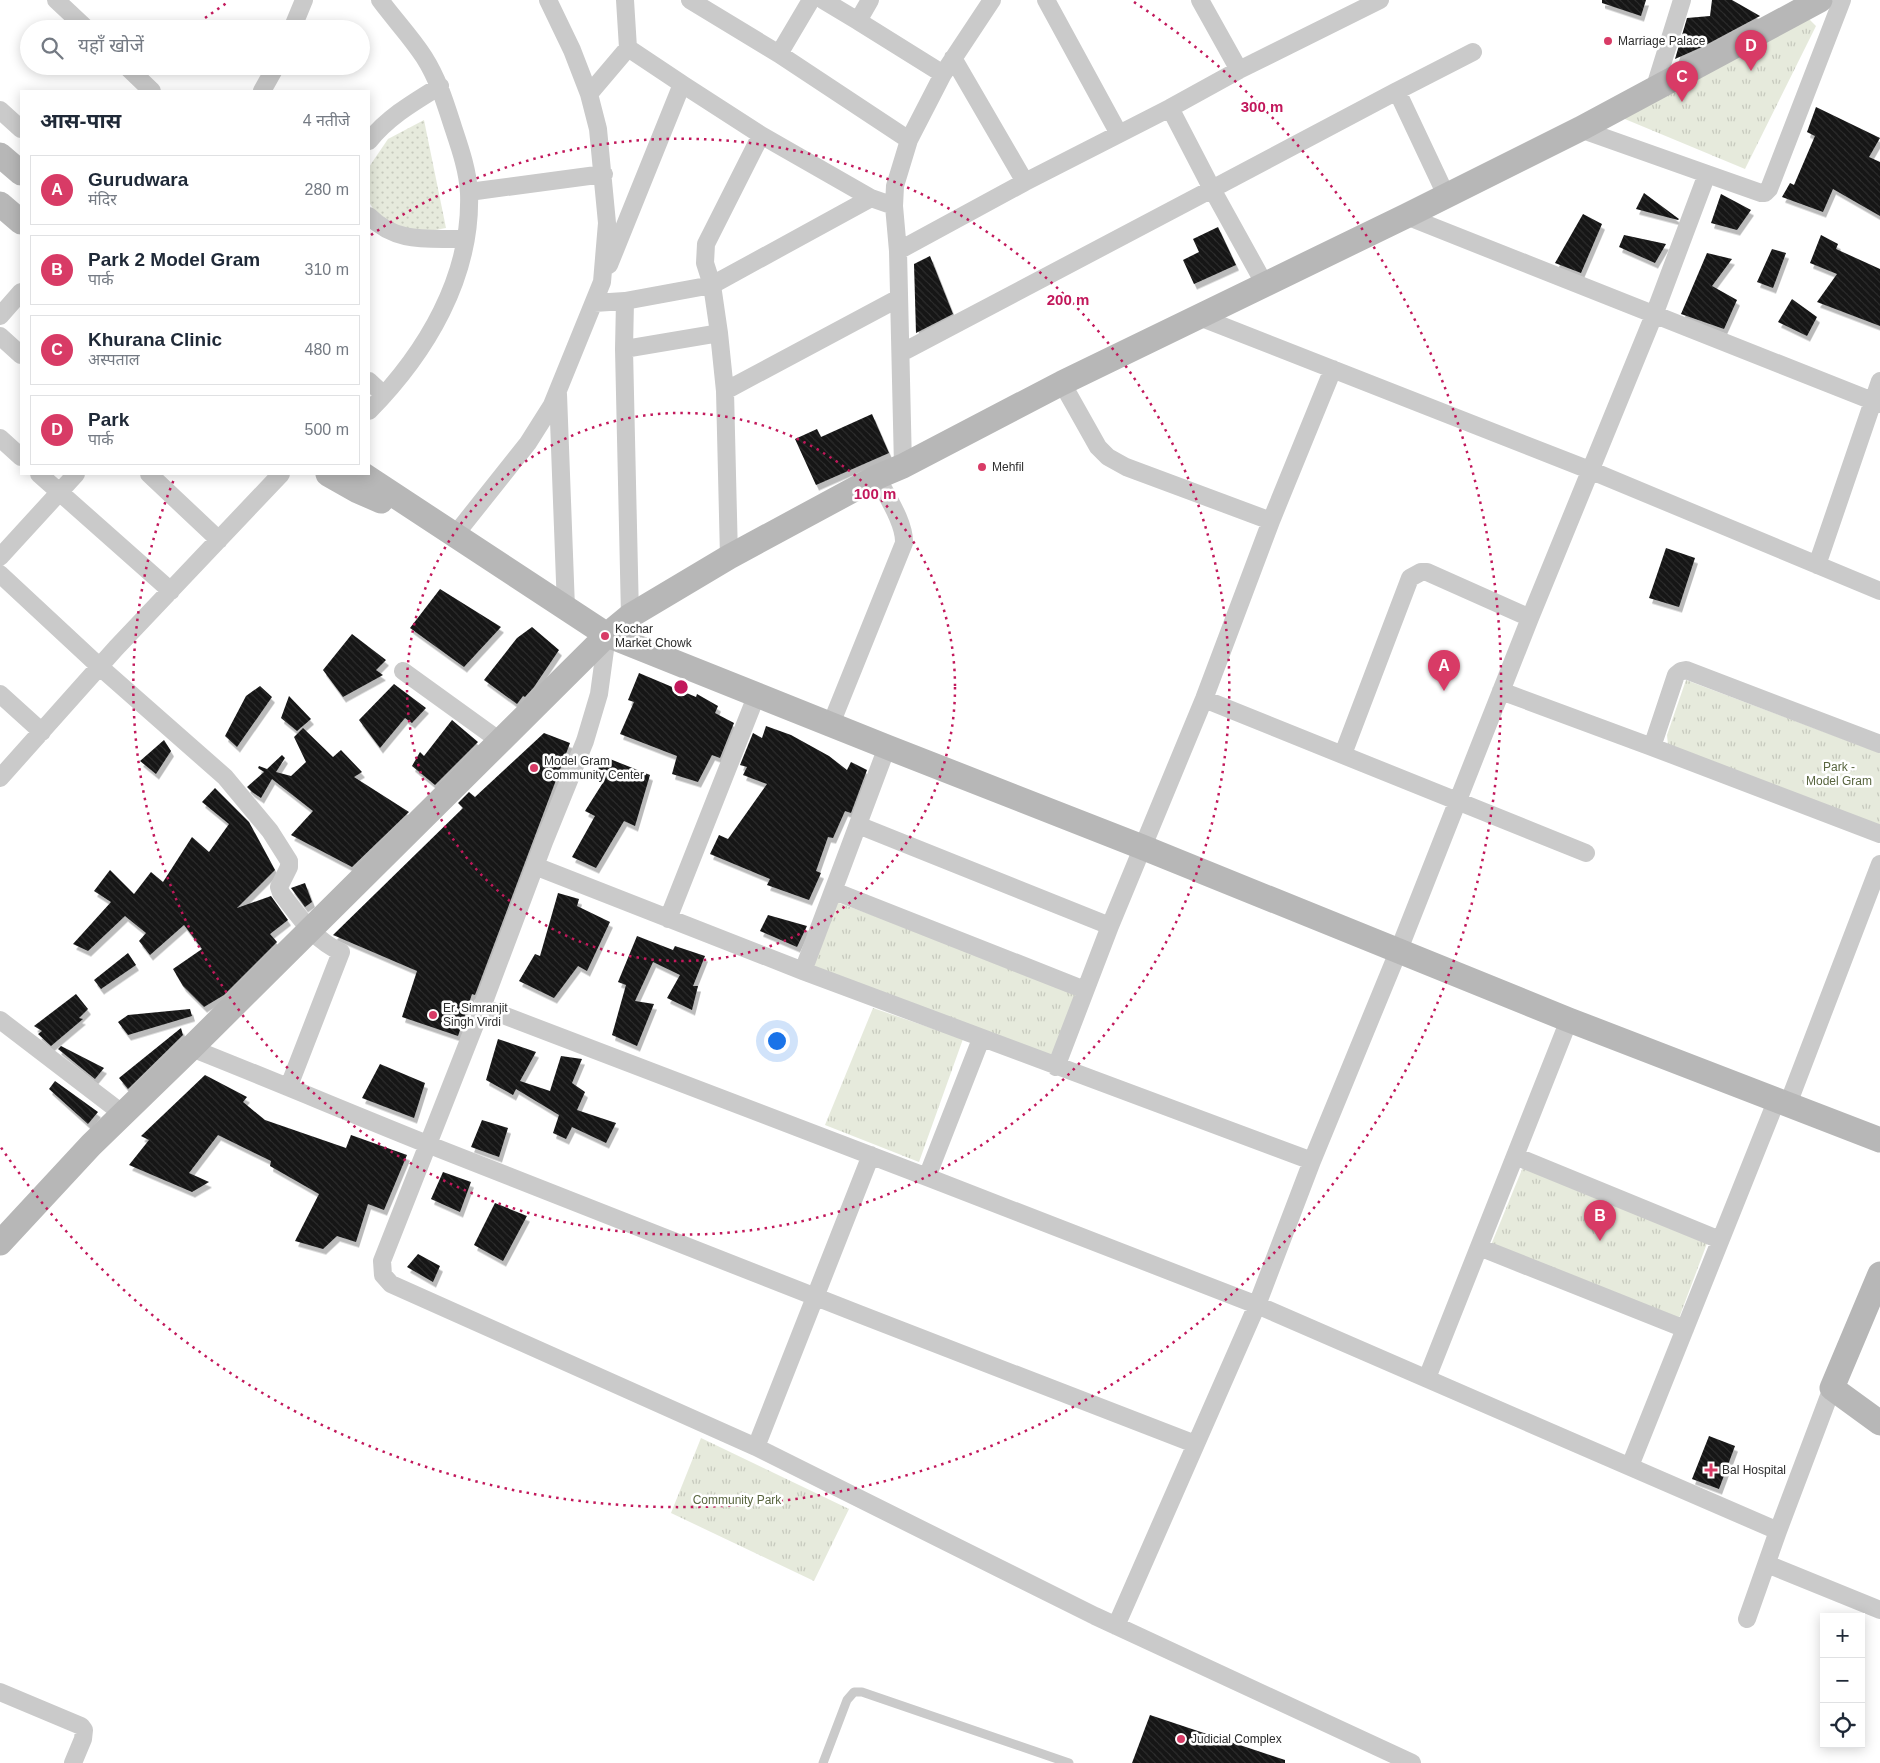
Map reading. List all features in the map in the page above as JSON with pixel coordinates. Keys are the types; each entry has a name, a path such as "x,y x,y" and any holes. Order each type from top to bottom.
{"street":[{"path":"56,0 77,20"},
{"path":"296,20 304,0"},
{"path":"370,410 414,359 438,321 457,278 468,224 469,192 464,164 440,86 423,56 380,0"},
{"path":"548,0 572,50 590,94 598,129 604,174 607,223 602,282"},
{"path":"590,94 628,48 625,0"},
{"path":"779,54 811,0"},
{"path":"823,0 942,74"},
{"path":"858,21 870,0"},
{"path":"903,466 898,250 894,206 895,186 909,140 942,74 992,0"},
{"path":"1046,0 1119,134"},
{"path":"1200,0 1239,70"},
{"path":"898,250 1025,182 1170,108 1360,4 1380,0"},
{"path":"1654,90 1682,0"},
{"path":"1,1238 90,1145 191,1048 607,635 630,616 729,557 877,477 903,466 1062,383 1197,316 1406,216 1580,129 1820,0"},
{"path":"1580,129 1765,193 1769,189 1842,0"},
{"path":"695,1 909,140"},
{"path":"628,48 761,135 872,198 894,206"},
{"path":"901,353 1473,52"},
{"path":"953,58 1025,182"},
{"path":"135,75 151,90"},
{"path":"263,90 271,75"},
{"path":"455,535 528,443 552,405 682,84"},
{"path":"370,140 381,126 440,86"},
{"path":"1397,91 1446,195"},
{"path":"1170,108 1264,284"},
{"path":"0,110 20,128"},
{"path":"729,557 725,391 712,285 705,263 706,244 761,135"},
{"path":"0,155 20,172"},
{"path":"469,192 604,174"},
{"path":"1116,1626 1257,1304 1312,1161 1398,952 1501,690 1592,471 1707,174"},
{"path":"594,303 625,301 712,285 872,198"},
{"path":"0,204 20,221"},
{"path":"1406,216 1877,402"},
{"path":"370,217 379,226 401,236 465,239"},
{"path":"0,316 20,293"},
{"path":"725,391 899,298"},
{"path":"625,301 624,349 630,616"},
{"path":"1197,316 1592,471 1880,591"},
{"path":"624,349 719,333"},
{"path":"0,336 20,354"},
{"path":"1056,1067 1110,926 1204,699 1271,521 1333,369"},
{"path":"1817,566 1877,402 1880,381"},
{"path":"370,382 384,396"},
{"path":"1062,383 1098,447 1108,456 1126,467 1271,521"},
{"path":"558,392 566,608"},
{"path":"0,438 20,456"},
{"path":"40,475 172,591"},
{"path":"0,557 75,475"},
{"path":"149,475 219,540"},
{"path":"0,778 100,667 280,475"},
{"path":"330,475 358,491 392,506 426,516"},
{"path":"364,475 607,635 1142,847 1569,1020 1880,1140"},
{"path":"831,724 904,543 902,527 877,477"},
{"path":"1343,754 1410,578 1420,572 1427,572 1530,618"},
{"path":"0,574 100,667 225,777 270,831 289,861 289,867 279,887 281,894 322,942 341,952 289,1086"},
{"path":"607,635 599,694 590,726 382,1261 383,1274 391,1284 756,1447 1116,1626 1412,1763"},
{"path":"1652,747 1676,675 1686,670 1880,744"},
{"path":"403,671 500,741"},
{"path":"1501,690 1880,834"},
{"path":"0,694 42,732"},
{"path":"668,919 757,694"},
{"path":"1204,699 1586,853"},
{"path":"803,972 887,747"},
{"path":"858,825 1110,926"},
{"path":"1630,1466 1720,1240 1783,1102 1880,864"},
{"path":"535,866 803,972 1312,1161"},
{"path":"834,891 1085,990"},
{"path":"482,1007 1257,1304 1778,1531"},
{"path":"0,1020 124,1114"},
{"path":"1427,1378 1569,1020"},
{"path":"927,1176 981,1039"},
{"path":"191,1048 289,1086 428,1144 1195,1444"},
{"path":"756,1447 871,1155"},
{"path":"1515,1156 1720,1240"},
{"path":"1479,1247 1685,1329"},
{"path":"1747,1619 1832,1388 1880,1274"},
{"path":"1832,1388 1880,1423"},
{"path":"1767,1564 1880,1610"},
{"path":"0,1692 81,1726 84,1730 83,1738 73,1763"}],"lane":[{"path":"823,1763 847,1700 854,1692 862,1692 1069,1763"}],"green space":[{"path":"1809,19 1816,26 1745,169 1620,117"},
{"path":"424,120 446,228 414,234 379,218 370,204 370,166 388,139"},
{"name":"Park - Model Gram","path":"1686,680 1880,753 1880,826 1668,745 1667,735"},
{"path":"836,902 1079,989 1051,1061 810,969"},
{"path":"873,1008 963,1039 919,1162 825,1125"},
{"path":"1523,1167 1709,1238 1679,1318 1491,1245"},
{"name":"Community Park","path":"701,1438 849,1509 814,1581 671,1513"}],"building":[{"path":"1602,0 1646,0 1641,16 1602,3"},
{"path":"1712,0 1732,0 1760,16 1675,59 1687,18 1710,16"},
{"path":"1816,107 1880,138 1869,157 1880,162 1880,216 1833,189 1823,212 1782,197 1790,183 1794,185 1815,136 1807,132"},
{"path":"1644,193 1679,219 1636,209"},
{"path":"1721,194 1751,210 1737,230 1711,223"},
{"path":"1583,214 1602,224 1581,273 1555,263"},
{"path":"1218,227 1236,265 1194,284 1183,260 1199,252 1193,239"},
{"path":"1624,235 1666,244 1655,263 1619,247"},
{"path":"1821,235 1838,244 1836,249 1880,269 1880,326 1817,302 1837,274 1810,263"},
{"path":"1772,249 1786,253 1773,288 1757,282"},
{"path":"1707,253 1732,259 1712,286 1737,300 1724,329 1681,314"},
{"path":"930,256 953,314 916,333 914,264"},
{"path":"1792,299 1817,317 1807,336 1778,322"},
{"path":"872,414 889,453 816,485 795,439 817,429 821,437"},
{"path":"1666,548 1695,558 1679,607 1649,598"},
{"path":"440,589 501,627 464,667 410,628"},
{"path":"532,627 559,650 534,687 517,704 484,680 517,638"},
{"path":"352,634 386,660 376,670 383,675 343,697 323,670"},
{"path":"639,673 696,697 697,694 718,706 715,713 734,723 720,758 712,755 698,782 672,774 677,756 620,734 634,702 628,700"},
{"path":"394,684 426,708 412,723 405,718 380,748 359,720"},
{"path":"260,686 272,697 237,747 225,736 246,696"},
{"path":"289,696 311,719 297,731 281,718"},
{"path":"452,720 478,742 435,785 412,766 420,752 424,756"},
{"path":"766,726 791,735 829,756 847,770 851,762 867,770 851,813 845,811 833,838 828,837 816,871 821,873 809,900 767,885 770,879 710,854 719,835 728,839 767,784 743,775 747,767 740,765 753,733 762,738"},
{"path":"303,728 333,757 341,750 362,772 354,777 409,812 352,867 291,835 313,811 272,779 261,798 247,787 264,772 258,768 259,766 267,769 282,755 285,758 276,772 291,776 306,762 294,737"},
{"name":"Model Gram Community Center","path":"544,733 570,743 475,995 472,994 458,1036 402,1017 417,971 333,935 463,808 458,803 469,792 475,797"},
{"path":"164,740 171,751 156,774 140,761"},
{"path":"605,757 650,775 635,826 624,821 596,868 572,857 595,816 585,811 604,781 594,775"},
{"path":"215,788 249,822 275,870 237,908 271,896 288,920 270,934 277,942 224,995 204,1007 183,986 173,969 202,949 184,925 150,955 139,941 146,933 125,916 88,951 73,944 111,902 94,891 110,870 134,894 151,872 163,882 192,837 209,852 229,824 202,802"},
{"path":"305,883 312,902 305,907 291,888"},
{"path":"558,893 579,899 577,906 610,922 587,971 578,966 554,998 519,981 535,954 540,956"},
{"path":"768,915 807,926 797,947 760,931"},
{"path":"637,936 673,950 675,946 705,956 693,986 698,986 692,1010 667,998 680,975 653,962 635,1001 654,1004 637,1046 612,1035 626,985 618,982"},
{"path":"128,953 136,965 101,989 94,980"},
{"path":"76,994 88,1009 79,1018 83,1019 51,1046 38,1034 42,1031 34,1026"},
{"path":"190,1009 192,1016 128,1035 118,1022 128,1015"},
{"path":"181,1028 183,1035 128,1089 119,1078"},
{"path":"498,1039 536,1052 520,1081 550,1091 561,1056 582,1059 572,1083 585,1092 577,1110 616,1123 606,1143 572,1127 566,1139 553,1133 559,1115 516,1089 513,1095 486,1080"},
{"path":"61,1046 104,1068 95,1079 58,1049"},
{"path":"380,1064 425,1083 414,1118 362,1098"},
{"path":"205,1075 247,1097 243,1102 265,1120 346,1148 351,1135 407,1155 384,1210 368,1204 356,1242 337,1236 323,1249 295,1241 319,1194 270,1166 271,1161 218,1135 189,1173 209,1182 192,1192 129,1165 149,1140 141,1136"},
{"path":"55,1081 98,1112 88,1124 49,1089"},
{"path":"482,1120 508,1128 499,1157 471,1147"},
{"path":"443,1172 471,1182 460,1212 431,1199"},
{"path":"495,1203 527,1216 503,1261 474,1245"},
{"path":"418,1254 440,1266 433,1282 407,1267"},
{"path":"1709,1436 1735,1446 1719,1489 1692,1479"},
{"name":"Judicial Complex","path":"1150,1715 1285,1760 1285,1763 1132,1763"}],"place":[{"name":"Marriage Palace","path":"1608,41"},
{"name":"Park","path":"1751,71"},
{"name":"Khurana Clinic","path":"1682,102"},
{"name":"Mehfil","path":"982,467"},
{"name":"Kochar Market Chowk","path":"605,636"},
{"name":"Gurudwara","path":"1444,691"},
{"name":"Model Gram Community Center","path":"534,768"},
{"name":"Er. Simranjit Singh Virdi","path":"433,1015"},
{"name":"Park 2 Model Gram","path":"1600,1241"},
{"name":"Bal Hospital","path":"1711,1470"},
{"name":"Judicial Complex","path":"1181,1739"}]}
